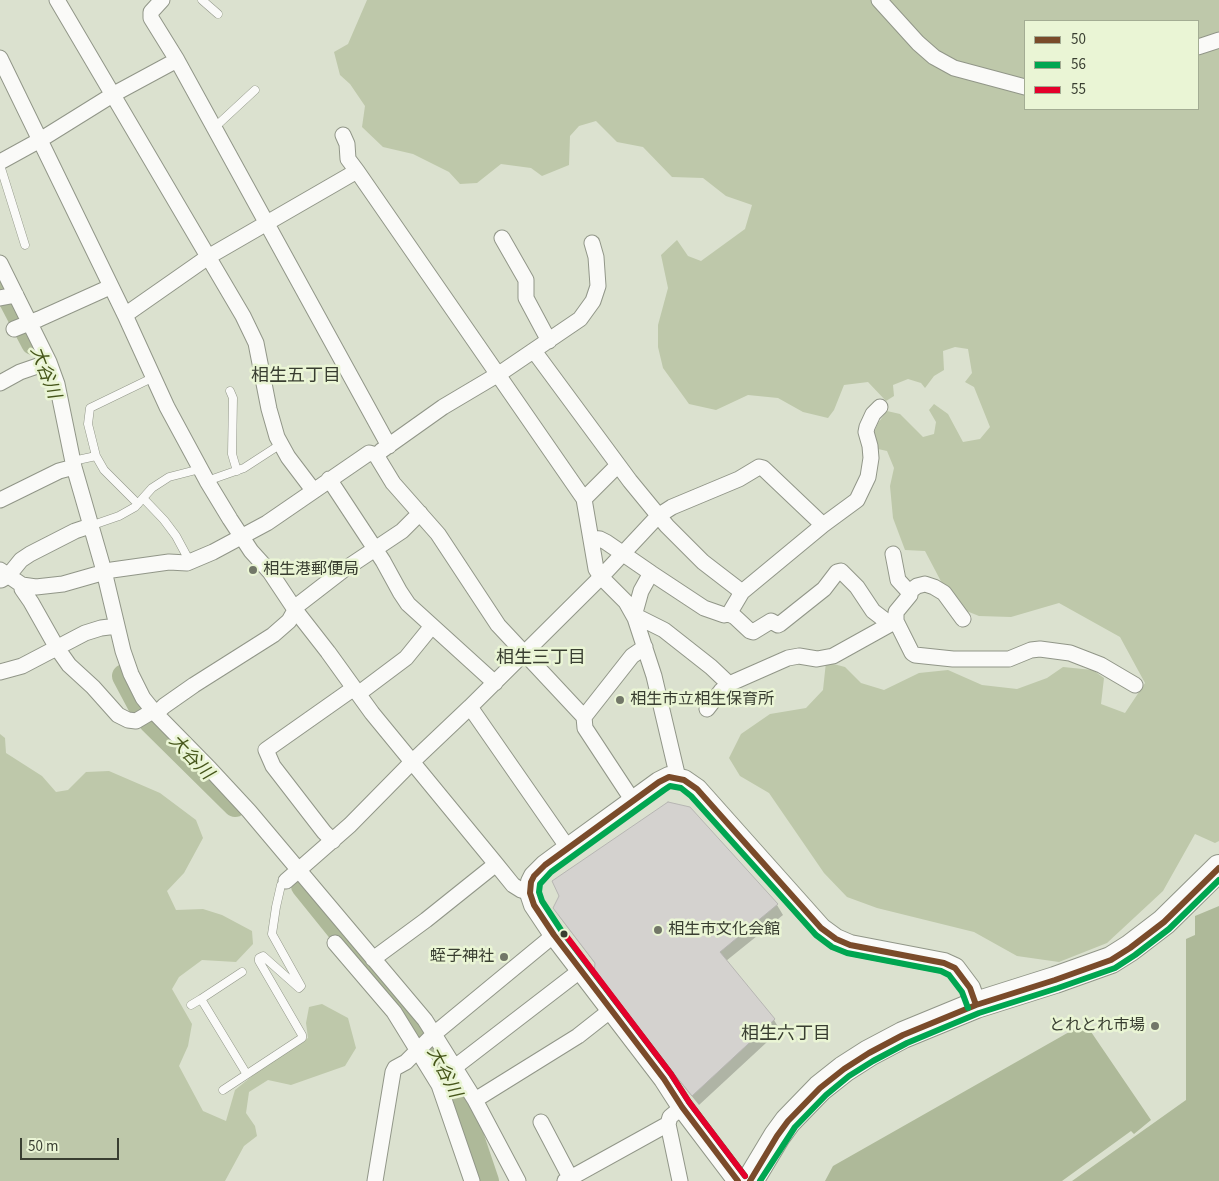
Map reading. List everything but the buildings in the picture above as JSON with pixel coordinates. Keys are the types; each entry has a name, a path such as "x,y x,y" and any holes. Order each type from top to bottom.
{"highway":[{"path":"750,1181 777,1136 814,1093 869,1053 904,1035 976,1005 1111,960 1164,922 1219,868"}],"street":[{"path":"58,0 243,316 256,343 269,409 277,437 288,457 313,490"},
{"path":"162,0 151,12 151,18 177,60 389,446"},
{"path":"879,0 918,43 934,57 954,68 1024,87"},
{"path":"1199,47 1219,40"},
{"path":"0,58 203,475 251,552 270,572 296,611 412,762 514,885 520,890 530,892"},
{"path":"0,163 114,94 177,60"},
{"path":"343,135 347,144 348,158 584,499 596,569 626,602 634,615 654,676 678,778"},
{"path":"125,315 208,257 357,171"},
{"path":"502,238 526,280 526,298 549,341"},
{"path":"376,455 444,407 534,351 580,318 593,301 598,286 596,257 592,243"},
{"path":"0,263 9,296 30,322 44,363 57,384 69,467 110,626 123,651 131,674 150,715 210,769 294,874 373,959 425,1020 427,1042 469,1180"},
{"path":"14,329 110,287"},
{"path":"534,351 658,516 703,562 742,592"},
{"path":"0,383 44,363"},
{"path":"729,614 742,592 823,525 857,500 864,488 871,458 866,432 867,427 873,414 880,407"},
{"path":"84,528 30,554 3,576 22,585 36,587 63,584 97,574 169,562 190,562 243,537 267,523 369,453 376,455 393,483 438,534 498,625 584,717 585,728 633,801"},
{"path":"584,499 618,465"},
{"path":"0,500 69,467"},
{"path":"294,874 333,840 495,683 602,577 658,516 672,507 739,479 759,467 763,468 823,525"},
{"path":"329,479 408,604 495,683"},
{"path":"22,585 22,589 57,648 69,664 118,715 128,720 150,715 273,635 289,621 298,605 342,571 402,531 420,513"},
{"path":"591,538 600,539 704,608 735,617 753,632 771,621 778,625 780,624 819,593 836,572 841,571 857,587 873,611 893,623 915,655 1009,659 1031,650 1040,649 1070,653 1101,665 1135,685"},
{"path":"707,710 721,691 729,684 788,658 799,656 817,659 833,656 893,623 896,612 910,595 898,580 893,554"},
{"path":"634,615 641,591 651,573"},
{"path":"909,592 917,586 925,584 934,587 944,593 963,619"},
{"path":"634,615 664,630 711,666 729,684"},
{"path":"0,672 22,666 86,633 110,626"},
{"path":"333,840 324,832 273,766 266,750 406,658 432,626"},
{"path":"584,717 632,656 640,649 645,648"},
{"path":"470,707 568,848"},
{"path":"738,1181 664,1079 554,935 534,905 530,892 531,882 545,865 659,782 669,778 678,778 697,789 821,928 836,939 850,944 944,963 955,968 970,988 976,1005"},
{"path":"373,959 426,920 496,864"},
{"path":"375,1181 395,1068 406,1062 427,1042 554,935"},
{"path":"335,943 394,1012 455,1067 475,1100 518,1181"},
{"path":"455,1067 581,970"},
{"path":"475,1100 578,1036 611,1010"},
{"path":"680,1181 668,1124 670,1117 682,1106"},
{"path":"541,1122 569,1180 668,1124"}],"lane":[{"path":"202,0 218,14"},
{"path":"214,128 255,90"},
{"path":"0,163 25,245"},
{"path":"154,377 90,408 88,424 96,456 104,470 164,520 176,536 190,562"},
{"path":"230,391 233,398 232,454 237,471"},
{"path":"84,528 119,516 135,508 152,488 170,477 237,471 281,444"},
{"path":"69,467 96,456"},
{"path":"223,1090 246,1073 302,1038 259,961 259,958 263,956 299,988 301,986 272,934 281,886 294,874"},
{"path":"191,1005 242,972"},
{"path":"201,999 246,1073"}],"shaded area":[{"path":"367,0 1219,0 1219,841 1215,843 1195,834 1163,891 1107,943 1059,962 1017,956 974,932 877,908 847,897 824,873 769,793 740,776 729,758 741,734 770,714 806,708 823,690 826,662 845,667 861,683 884,690 919,673 948,670 982,685 1017,689 1047,678 1063,667 1093,670 1104,678 1101,704 1125,713 1145,683 1120,637 1059,603 1011,617 979,616 954,606 925,551 905,550 893,518 890,486 894,468 887,451 878,449 873,435 878,423 887,411 900,414 923,437 934,434 936,422 929,410 934,404 948,414 963,442 980,439 990,427 974,387 965,382 972,373 968,349 955,347 943,351 944,370 934,376 925,388 921,383 908,379 893,385 894,396 886,401 868,382 844,385 834,410 828,418 803,412 778,398 748,395 716,410 689,404 663,368 658,347 658,325 668,288 661,255 677,240 688,256 701,261 745,229 752,205 726,196 703,178 672,177 643,147 617,142 596,121 579,126 570,136 569,165 542,176 531,168 501,164 477,183 460,184 449,172 413,154 383,147 362,127 365,106 350,84 340,75 334,52 348,44"},
{"path":"0,734 5,738 6,753 42,776 56,792 68,790 86,772 109,771 160,793 196,820 203,838 184,873 167,891 176,910 203,909 222,915 252,931 253,944 236,962 202,960 179,977 172,989 192,1024 188,1046 179,1066 203,1111 226,1121 235,1090 257,1072 308,1038 306,1023 309,1007 322,1004 348,1018 356,1048 345,1066 291,1085 268,1080 249,1092 246,1113 255,1126 257,1136 244,1146 225,1181 0,1181"},
{"path":"1219,906 1219,1181 1072,1181 1186,1100 1186,939 1195,935 1195,916"},
{"path":"1085,1023 1151,1120 1134,1134 1131,1131 1062,1181 825,1181 833,1166"}],"waterway":[{"name":"大谷川","path":"0,280 33,343"},
{"name":"大谷川","path":"124,676 141,708 151,722 235,805"},
{"name":"大谷川","path":"303,886 424,1036 464,1113 487,1181"}],"transit line":[{"name":"50","path":"738,1181 682,1107 664,1079 554,935 534,905 530,893 531,882 545,865 659,782 669,777 684,780 697,789 821,928 836,939 850,945 944,963 955,968 970,988 976,1005"},
{"name":"56","path":"745,1176 689,1102 671,1074 561,930 542,901 539,892 540,884 551,872 670,786 681,788 691,796 816,935 832,947 847,953 941,971 949,975 962,992 968,1008"},
{"name":"50","path":"750,1181 788,1121 820,1088 844,1069 903,1035 976,1005 1111,960 1164,922 1219,868"},
{"name":"56","path":"760,1181 795,1127 826,1095 849,1076 907,1043 979,1013 1115,968 1169,929 1219,880"},
{"name":"55","path":"567,937 671,1074 689,1102 745,1176"}],"place":[{"name":"相生港郵便局","path":"253,570"},
{"name":"相生市立相生保育所","path":"620,700"},
{"name":"相生市文化会館","path":"658,930"},
{"name":"蛭子神社","path":"504,957"},
{"name":"とれとれ市場","path":"1155,1026"}],"district":[{"name":"相生五丁目","path":"296,377"},
{"name":"相生三丁目","path":"541,659"},
{"name":"相生六丁目","path":"786,1035"}]}
